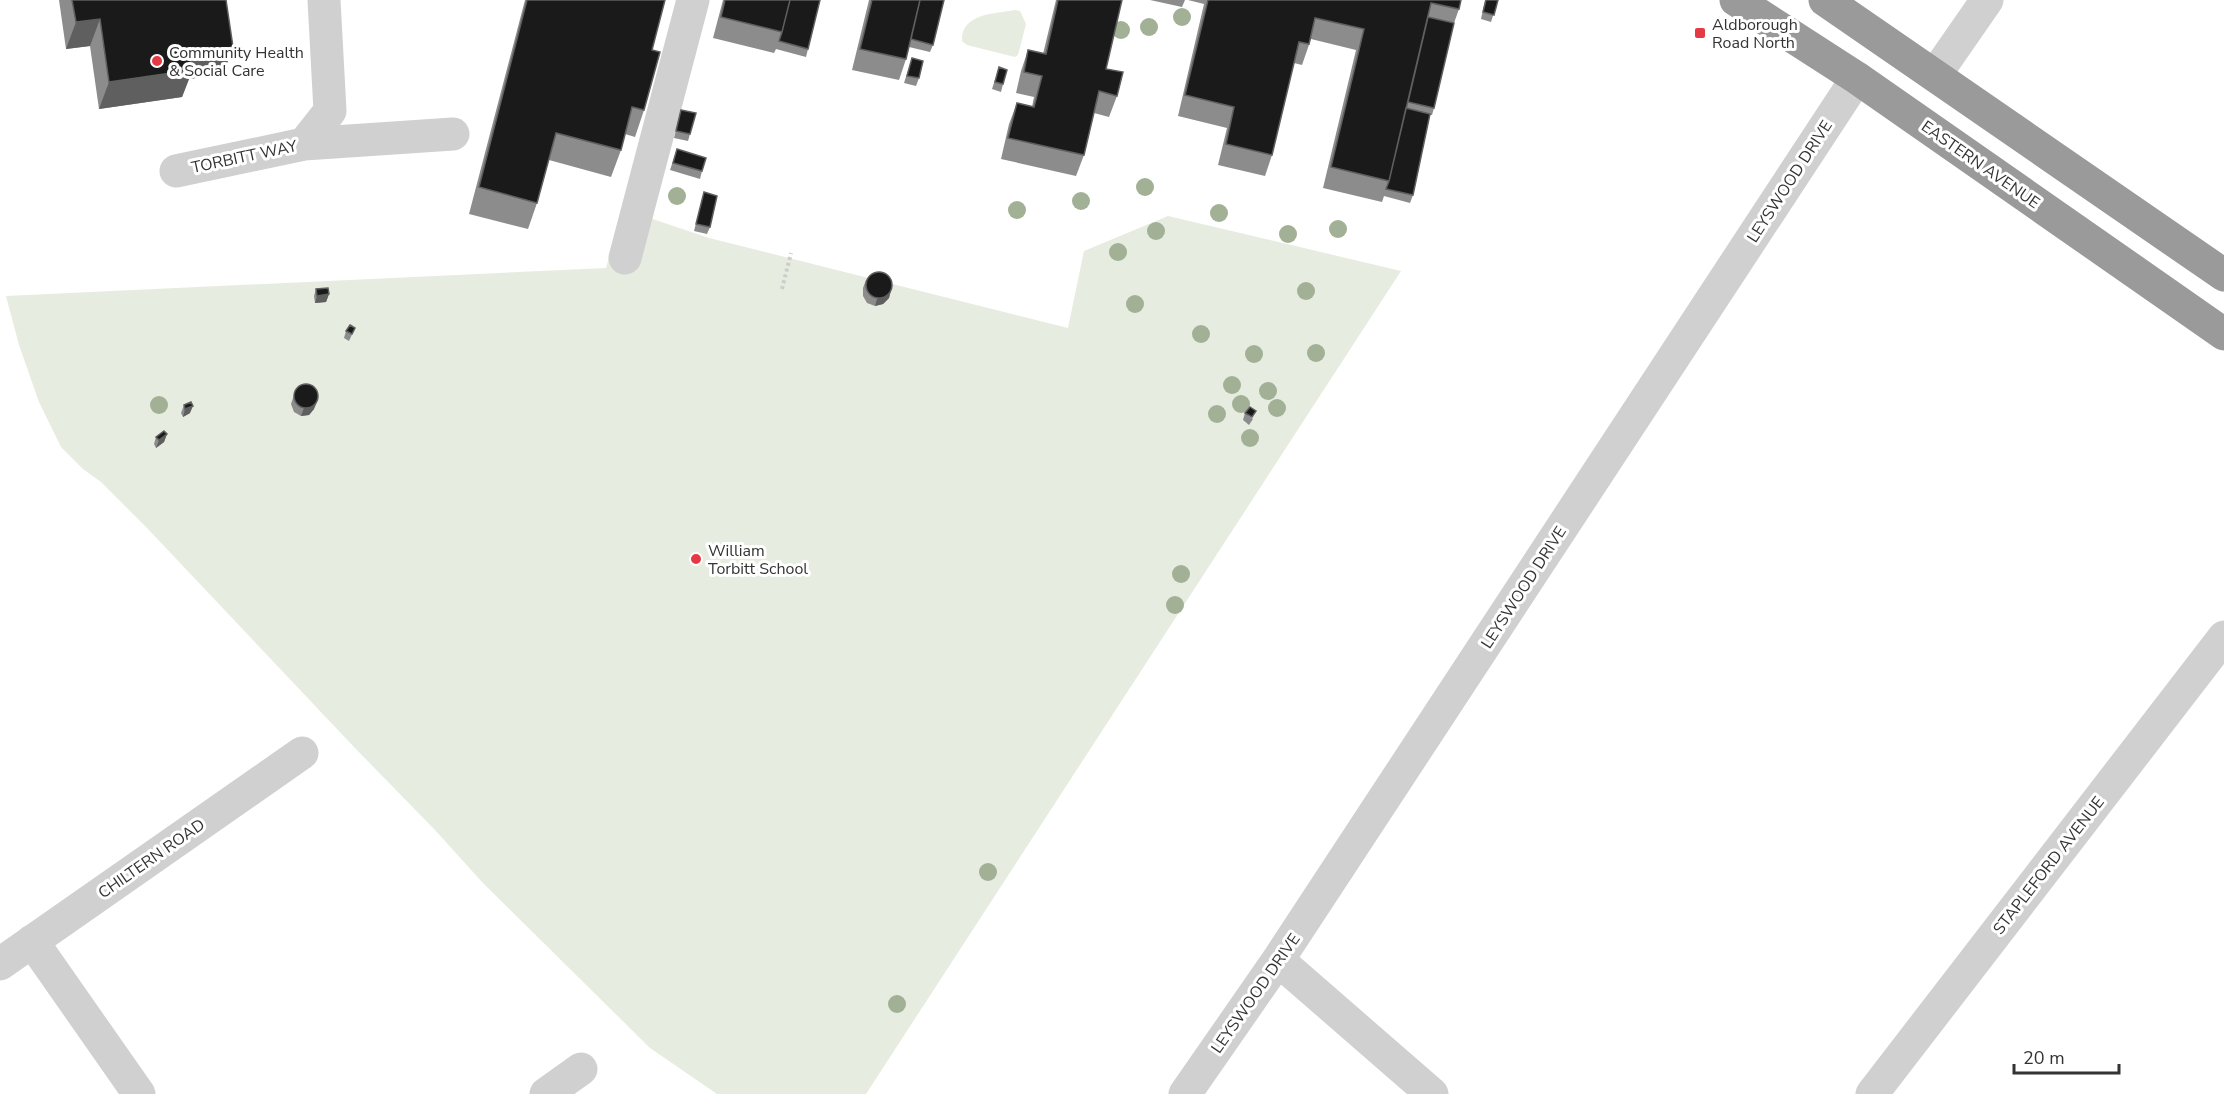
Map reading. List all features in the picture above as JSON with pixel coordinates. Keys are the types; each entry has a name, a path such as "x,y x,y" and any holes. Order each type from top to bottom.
{"highway":[{"name":"EASTERN AVENUE","path":"1736,0 1857,78 2224,334"},
{"path":"1825,0 2224,275"}],"street":[{"name":"TORBITT WAY","path":"176,171 304,144 330,111 324,0"},
{"path":"625,258 693,0"},
{"path":"1935,75 1987,0"},
{"name":"LEYSWOOD DRIVE","path":"1185,1094 1278,960 1857,78"},
{"path":"304,144 453,134"},
{"name":"STAPLEFORD AVENUE","path":"1872,1094 2224,637"},
{"name":"CHILTERN ROAD","path":"0,964 302,753"},
{"path":"32,941 139,1094"},
{"path":"1278,960 1432,1094"},
{"path":"546,1094 581,1069"}],"path":[{"path":"782,289 791,253"}],"shaded area":[{"path":"1020,11 1026,24 1018,55 1015,57 967,45 962,41 963,32 973,20 989,14"},
{"name":"William Torbitt School","path":"623,209 709,238 1068,328 1084,251 1168,216 1401,271 866,1094 717,1094 650,1048 482,882 147,528 101,482 83,469 61,447 39,402 19,345 6,296 606,268"}],"building":[{"name":"Community Health & Social Care","path":"72,0 226,0 233,47 189,54 192,70 109,82 100,19 76,22"},
{"path":"527,0 665,0 652,50 660,52 644,110 632,107 621,150 556,133 537,203 479,187"},
{"path":"725,0 790,0 782,32 721,17"},
{"path":"790,0 820,0 808,49 779,41"},
{"path":"872,0 920,0 906,59 860,49"},
{"path":"920,0 944,0 933,45 911,39"},
{"path":"1058,0 1122,0 1106,69 1123,72 1117,96 1099,91 1084,155 1008,138 1017,103 1034,107 1042,76 1024,72 1028,50 1046,54"},
{"path":"1208,0 1461,0 1459,9 1431,3 1389,181 1331,167 1364,29 1315,18 1309,44 1299,42 1272,155 1226,144 1234,107 1185,95"},
{"path":"1486,0 1498,0 1494,15 1483,12"},
{"path":"1428,17 1454,23 1434,108 1408,102"},
{"path":"912,58 923,61 919,78 907,76"},
{"path":"999,67 1007,70 1003,84 995,82"},
{"path":"1406,108 1430,114 1413,195 1386,189"},
{"path":"681,110 696,113 690,134 676,131"},
{"path":"677,149 706,158 702,171 673,163"},
{"path":"704,192 717,196 710,227 696,224"},
{"path":"879,272 888,276 892,285 888,294 879,298 870,294 866,285 870,276"},
{"path":"328,288 329,294 317,296 316,289"},
{"path":"350,325 355,328 352,334 346,331"},
{"path":"306,384 315,387 318,396 315,405 306,408 297,405 294,396 297,387"},
{"path":"191,402 193,406 185,409 184,405"},
{"path":"1250,407 1256,411 1252,417 1245,413"},
{"path":"164,431 167,434 159,440 156,437"}],"place":[{"name":"Aldborough Road North","path":"1700,33"},
{"name":"Community Health & Social Care","path":"157,61"},
{"name":"William Torbitt School","path":"696,559"}]}
